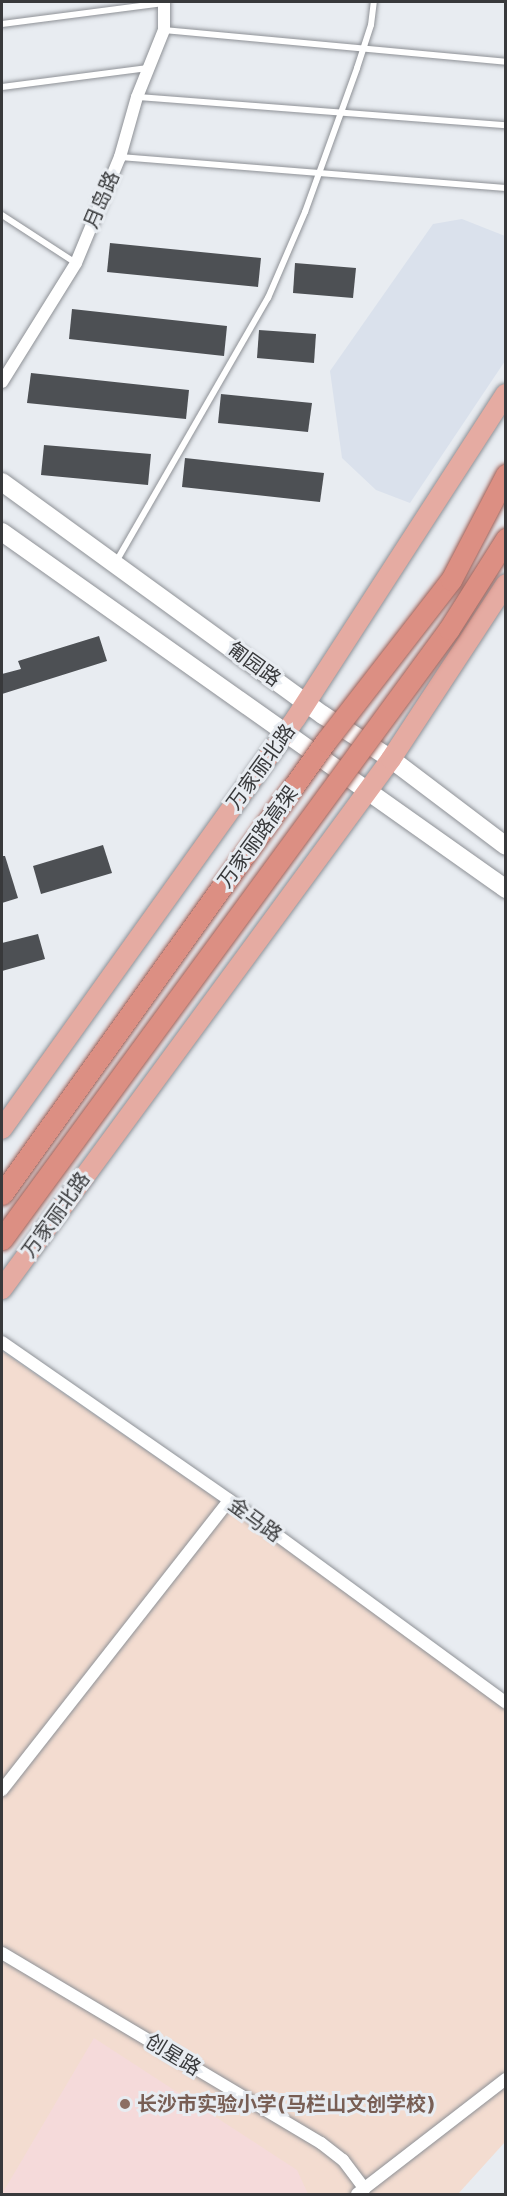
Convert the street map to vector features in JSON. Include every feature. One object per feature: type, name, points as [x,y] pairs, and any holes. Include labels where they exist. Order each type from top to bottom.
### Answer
[{"type":"highway","name":"万家丽路高架","points":[[2,1194],[326,741],[451,580],[506,476]]},
{"type":"highway","name":"万家丽路高架","points":[[2,1239],[449,629],[506,539]]},
{"type":"main road","name":"万家丽北路","points":[[2,1129],[307,702],[506,394]]},
{"type":"main road","name":"匍园路","points":[[2,483],[307,702],[391,759],[506,846]]},
{"type":"main road","name":"匍园路","points":[[2,532],[285,734],[368,789],[506,889]]},
{"type":"main road","name":"万家丽北路","points":[[2,1289],[391,759],[506,585]]},
{"type":"street","name":"月岛路","points":[[2,382],[76,263],[120,157],[137,97],[164,30],[164,2]]},
{"type":"street","name":"金马路","points":[[2,1342],[229,1500],[506,1703]]},
{"type":"street","points":[[2,1790],[229,1500]]},
{"type":"street","name":"创星路","points":[[2,1953],[321,2143],[343,2160],[361,2192]]},
{"type":"street","points":[[361,2192],[506,2079]]},
{"type":"lane","points":[[2,24],[164,2]]},
{"type":"lane","points":[[115,564],[268,298],[319,173],[364,49],[374,2]]},
{"type":"lane","points":[[164,30],[506,62]]},
{"type":"lane","points":[[2,87],[148,68]]},
{"type":"lane","points":[[137,97],[342,110],[506,125]]},
{"type":"lane","points":[[120,157],[506,188]]},
{"type":"lane","points":[[2,215],[76,263]]},
{"type":"shaded area","points":[[462,219],[505,236],[505,361],[410,503],[376,490],[342,458],[330,371],[433,224]]},
{"type":"shaded area","points":[[2,1351],[208,1493],[505,1708],[505,2142],[458,2194],[2,2194]]},
{"type":"shaded area","name":"长沙市实验小学(马栏山文创学校)","points":[[94,2038],[297,2170],[308,2194],[2,2194]]},
{"type":"building","points":[[110,243],[261,258],[258,287],[107,272]]},
{"type":"building","points":[[295,263],[356,268],[353,298],[293,293]]},
{"type":"building","points":[[72,309],[227,326],[224,356],[69,339]]},
{"type":"building","points":[[259,330],[316,334],[314,363],[257,358]]},
{"type":"building","points":[[31,373],[189,390],[186,419],[27,403]]},
{"type":"building","points":[[221,394],[312,403],[308,432],[218,423]]},
{"type":"building","points":[[44,445],[151,454],[148,485],[41,475]]},
{"type":"building","points":[[185,458],[324,473],[320,502],[182,487]]},
{"type":"building","points":[[99,636],[107,661],[2,694],[2,674],[21,669],[18,661]]},
{"type":"building","points":[[103,845],[112,873],[41,894],[33,866]]},
{"type":"building","points":[[2,856],[5,856],[18,898],[2,903]]},
{"type":"building","points":[[38,934],[45,959],[2,971],[2,943]]},
{"type":"place","name":"长沙市实验小学(马栏山文创学校)","points":[[125,2104]]}]
